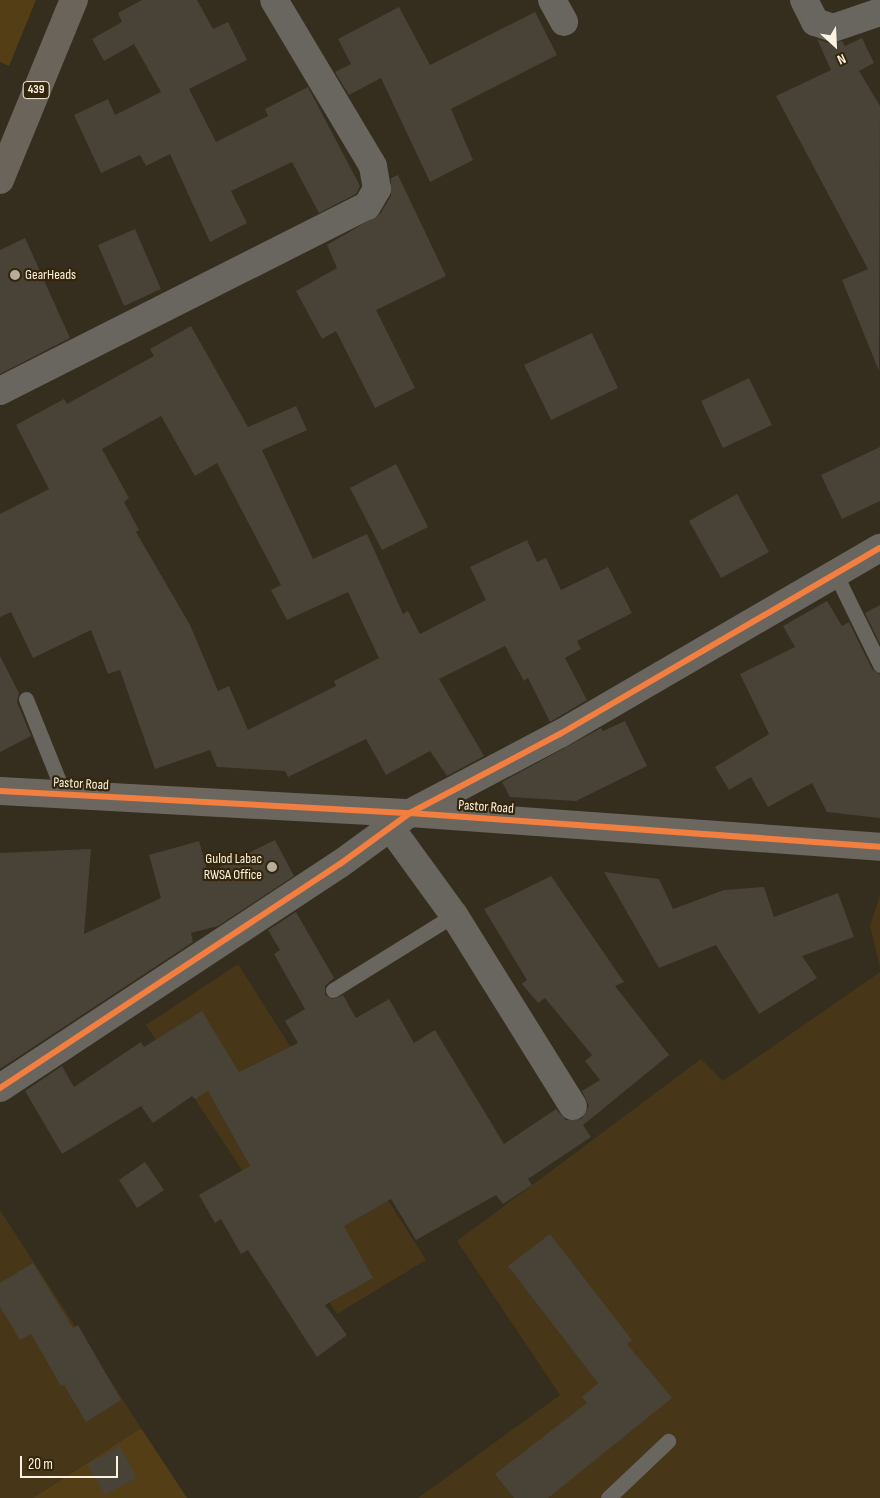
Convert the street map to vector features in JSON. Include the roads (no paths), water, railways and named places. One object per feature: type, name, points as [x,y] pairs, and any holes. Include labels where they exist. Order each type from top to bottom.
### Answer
[{"type":"main road","name":"439","points":[[0,180],[74,0]]},
{"type":"main road","name":"Pastor Road","points":[[0,791],[400,820],[880,847]]},
{"type":"street","points":[[0,391],[367,206],[377,189],[373,166],[274,0]]},
{"type":"street","points":[[804,0],[815,22],[833,28],[880,12]]},
{"type":"street","points":[[0,1088],[400,820],[560,734],[880,548]]},
{"type":"street","points":[[400,820],[454,915],[573,1106]]},
{"type":"lane","points":[[836,575],[880,665]]},
{"type":"lane","points":[[26,699],[65,796]]},
{"type":"lane","points":[[333,990],[454,915]]},
{"type":"lane","points":[[608,1498],[668,1441]]},
{"type":"place","name":"GearHeads","points":[[15,275]]},
{"type":"place","name":"Gulod Labac RWSA Office","points":[[272,867]]}]
